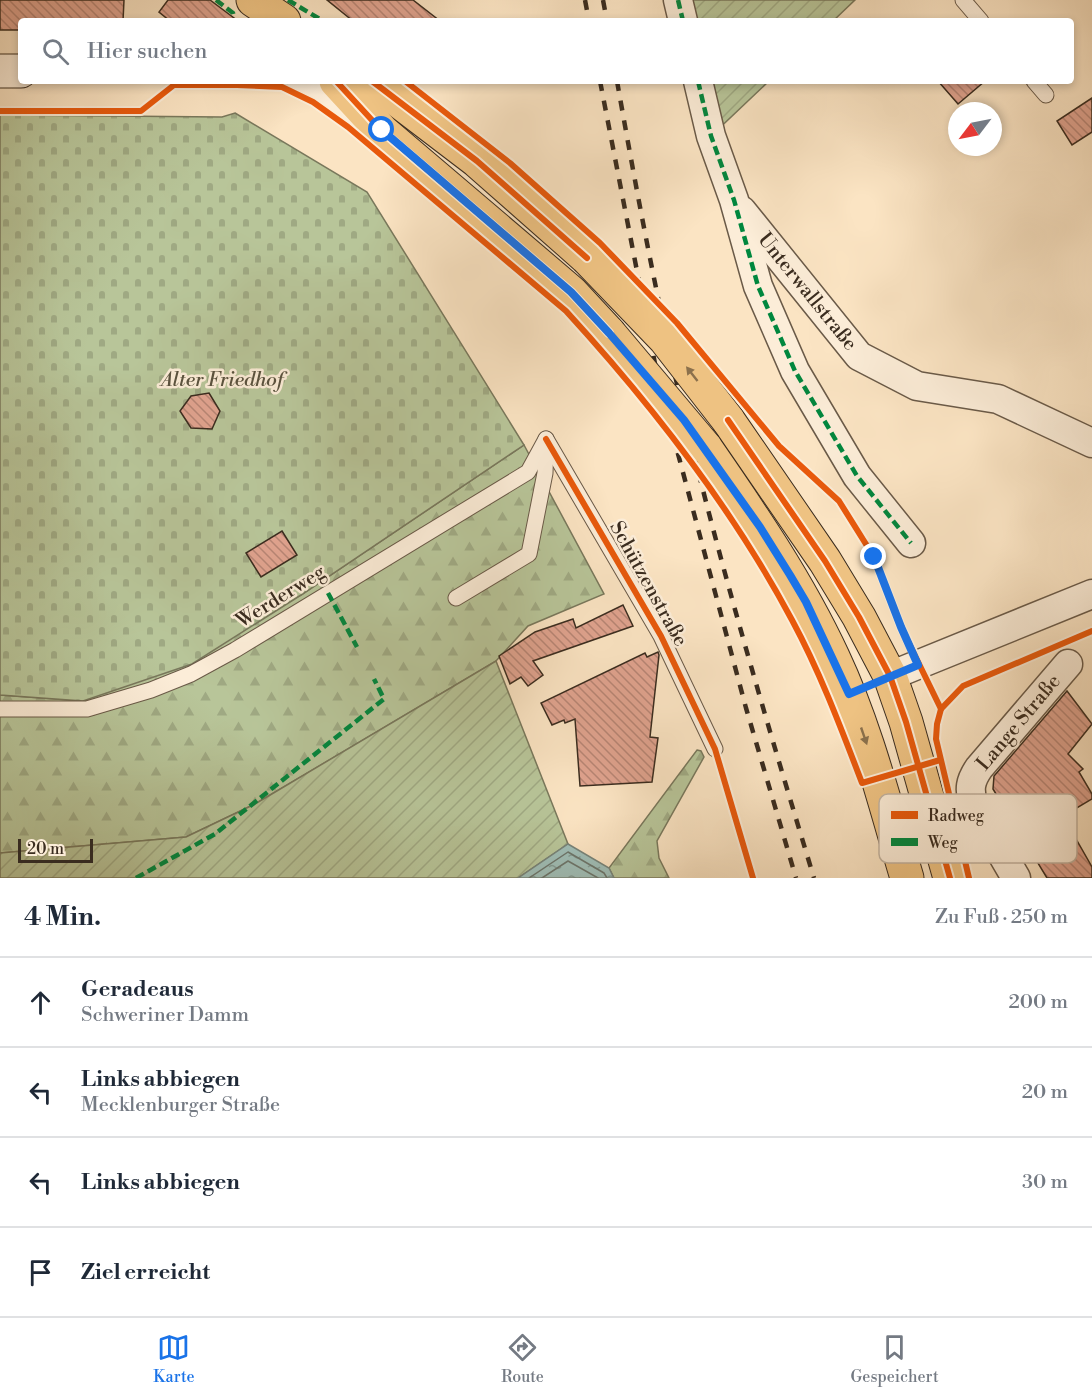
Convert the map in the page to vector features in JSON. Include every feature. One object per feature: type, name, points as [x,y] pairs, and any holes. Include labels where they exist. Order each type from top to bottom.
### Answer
[{"type":"main road","points":[[0,71],[18,71]]},
{"type":"main road","points":[[339,84],[382,130],[571,292],[609,333],[705,447],[760,527],[806,602],[849,694],[883,794]]},
{"type":"main road","points":[[376,84],[477,161],[587,258],[665,339],[728,420],[825,561],[859,617],[890,676],[926,794]]},
{"type":"main road","points":[[849,694],[890,676]]},
{"type":"main road","points":[[903,863],[907,878]]},
{"type":"main road","points":[[946,863],[950,878]]},
{"type":"street","points":[[678,0],[682,18]]},
{"type":"street","points":[[307,84],[382,130]]},
{"type":"street","name":"Unterwallstraße","points":[[699,84],[711,136],[734,200],[758,286],[795,371],[857,476],[911,543]]},
{"type":"street","name":"Unterwallstraße","points":[[734,200],[859,356],[917,386],[998,399],[1092,443]]},
{"type":"street","points":[[890,676],[1092,594]]},
{"type":"street","name":"Lange Straße","points":[[970,794],[971,780],[979,768],[1068,664]]},
{"type":"street","name":"Lange Straße","points":[[1007,863],[1016,878]]},
{"type":"lane","points":[[963,0],[978,18]]},
{"type":"lane","points":[[1037,84],[1046,95]]},
{"type":"lane","points":[[456,598],[529,554],[545,473],[546,439]]},
{"type":"lane","name":"Werderweg","points":[[0,710],[87,709],[150,690],[191,674],[235,650],[528,472],[546,439]]},
{"type":"lane","name":"Schützenstraße","points":[[546,439],[661,636],[715,749]]},
{"type":"green space","points":[[678,0],[855,0],[836,18],[682,18]]},
{"type":"green space","points":[[699,84],[766,84],[711,136]]},
{"type":"green space","name":"Alter Friedhof","points":[[235,113],[367,192],[524,445],[301,595],[192,664],[83,701],[0,695],[0,115],[222,117]]},
{"type":"green space","points":[[524,445],[604,594],[528,626],[496,661],[255,804],[186,837],[0,853],[0,695],[83,701],[301,595]]},
{"type":"green space","points":[[496,661],[568,844],[518,878],[0,878],[0,853],[186,837],[255,804]]},
{"type":"green space","points":[[697,750],[701,751],[704,757],[657,841],[659,858],[669,878],[614,878],[609,868]]},
{"type":"water","points":[[568,844],[609,868],[614,878],[518,878]]},
{"type":"building","points":[[0,0],[124,0],[123,18],[18,18],[18,30],[0,30]]},
{"type":"building","points":[[168,0],[210,0],[234,18],[166,18],[159,12]]},
{"type":"building","points":[[327,0],[413,0],[436,18],[349,18]]},
{"type":"building","points":[[941,84],[981,84],[960,102],[956,102]]},
{"type":"building","points":[[1092,98],[1092,132],[1072,145],[1057,121]]},
{"type":"building","points":[[209,393],[220,411],[212,429],[191,428],[180,411],[191,396]]},
{"type":"building","points":[[282,531],[297,555],[261,577],[246,553]]},
{"type":"building","points":[[623,605],[633,626],[533,661],[543,675],[528,686],[521,677],[510,684],[499,656],[535,632],[573,619],[576,628]]},
{"type":"building","points":[[658,652],[650,737],[658,738],[652,782],[580,786],[575,719],[565,723],[564,720],[552,725],[541,703],[645,653],[647,657]]},
{"type":"building","points":[[1067,691],[1092,724],[1068,754],[1083,769],[1079,772],[1092,794],[1092,799],[1077,808],[1077,794],[996,794],[993,789],[994,776]]},
{"type":"building","points":[[1077,841],[1092,867],[1092,878],[1047,878],[1038,863],[1077,863]]},
{"type":"railway","points":[[585,0],[588,18]]},
{"type":"railway","points":[[603,0],[606,18]]},
{"type":"railway","points":[[601,84],[658,379],[746,708],[796,878]]},
{"type":"railway","points":[[618,84],[655,282],[696,461],[744,641],[814,878]]},
{"type":"marked path","points":[[216,0],[233,13],[234,18]]},
{"type":"marked path","points":[[288,0],[318,18]]},
{"type":"marked path","points":[[678,0],[682,18]]},
{"type":"marked path","points":[[699,84],[711,136],[734,200],[758,286],[795,371],[857,476],[911,543]]},
{"type":"marked path","points":[[328,593],[357,647]]},
{"type":"marked path","points":[[136,878],[215,834],[384,699],[374,679]]},
{"type":"cycle path","points":[[174,84],[282,87],[313,102],[348,127],[566,311],[629,383],[689,458],[769,578],[812,660],[862,783],[940,760]]},
{"type":"cycle path","points":[[339,84],[382,131],[571,292],[609,333]]},
{"type":"cycle path","points":[[376,84],[477,161],[587,258]]},
{"type":"cycle path","points":[[409,84],[510,163],[600,243],[677,323],[779,446],[839,501],[874,557],[901,627],[941,709],[936,739],[949,794]]},
{"type":"cycle path","points":[[0,111],[141,111],[174,85]]},
{"type":"cycle path","points":[[728,420],[825,561],[859,617],[890,676],[926,794]]},
{"type":"cycle path","points":[[546,439],[661,636],[715,749],[753,878]]},
{"type":"cycle path","points":[[941,709],[963,686],[1092,631]]},
{"type":"cycle path","points":[[946,863],[950,878]]},
{"type":"cycle path","points":[[965,863],[969,878]]},
{"type":"route","points":[[382,130],[571,292],[684,420],[760,527],[790,575],[834,658],[849,694],[918,665],[874,557]]}]
